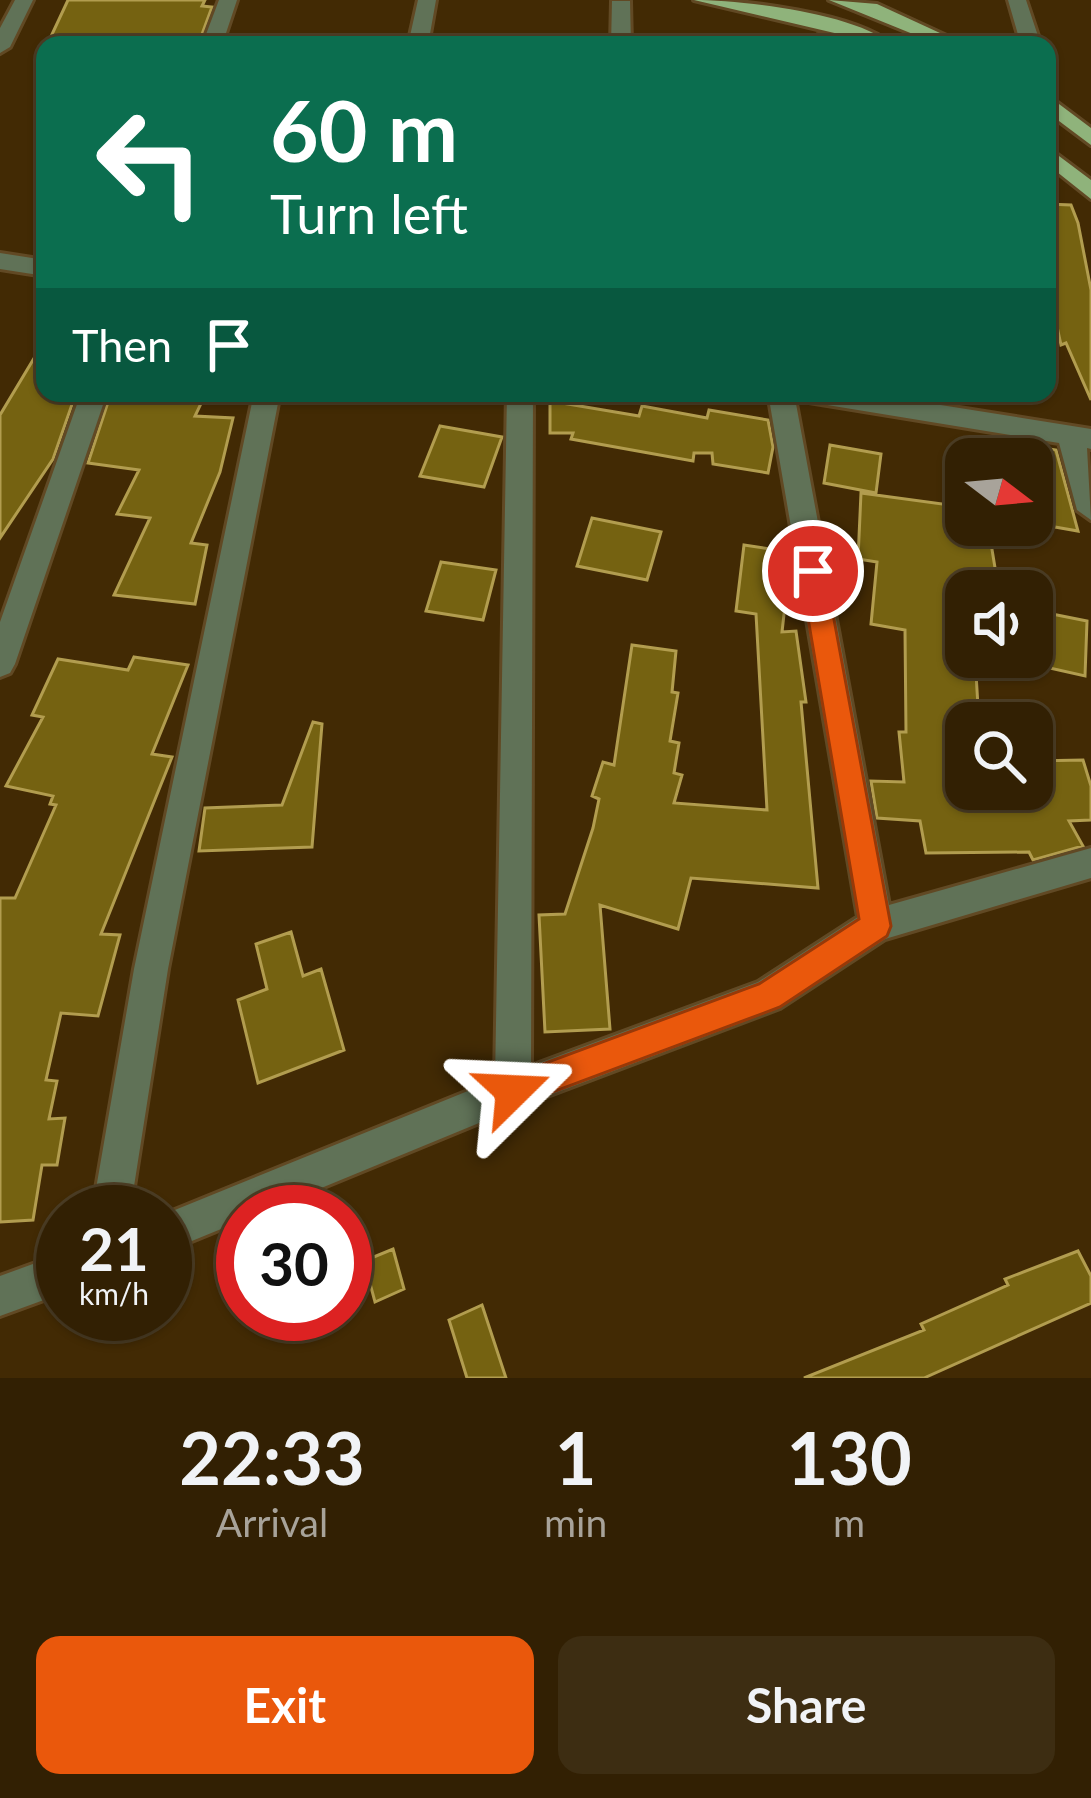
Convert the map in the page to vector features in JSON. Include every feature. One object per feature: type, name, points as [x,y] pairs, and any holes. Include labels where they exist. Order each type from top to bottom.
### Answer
[{"type":"main road","points":[[703,0],[863,36]]},
{"type":"main road","points":[[838,0],[870,8],[935,36]]},
{"type":"main road","points":[[1056,107],[1091,139]]},
{"type":"main road","points":[[1056,161],[1091,192]]},
{"type":"street","points":[[0,47],[24,0]]},
{"type":"street","points":[[215,36],[228,0]]},
{"type":"street","points":[[420,36],[427,0]]},
{"type":"street","points":[[1017,0],[1028,36]]},
{"type":"street","points":[[621,36],[622,1]]},
{"type":"street","points":[[0,261],[36,267]]},
{"type":"street","points":[[0,664],[91,402]]},
{"type":"street","points":[[116,1185],[151,969],[265,402]]},
{"type":"street","points":[[513,1091],[520,402]]},
{"type":"street","points":[[784,402],[876,926]]},
{"type":"street","points":[[899,402],[1080,437],[1091,511]]},
{"type":"street","points":[[192,1222],[513,1091],[768,996],[876,926],[1091,863]]},
{"type":"street","points":[[0,1296],[36,1283]]},
{"type":"building","points":[[68,0],[205,0],[202,6],[212,7],[201,36],[51,36]]},
{"type":"building","points":[[1056,204],[1071,205],[1091,290],[1091,400],[1066,343],[1061,345],[1056,322]]},
{"type":"building","points":[[36,355],[36,402],[73,402],[53,459],[0,538],[0,415]]},
{"type":"building","points":[[108,402],[202,402],[195,416],[233,418],[220,472],[191,543],[207,545],[195,604],[114,595],[150,518],[117,514],[139,470],[88,463]]},
{"type":"building","points":[[550,402],[639,416],[642,406],[707,418],[709,410],[768,420],[773,447],[768,473],[713,464],[712,453],[694,453],[693,461],[571,439],[573,433],[550,433]]},
{"type":"building","points":[[440,426],[502,437],[484,487],[420,476]]},
{"type":"building","points":[[830,445],[881,454],[876,493],[824,483]]},
{"type":"building","points":[[1053,450],[1056,450],[1078,531],[1053,527]]},
{"type":"building","points":[[861,493],[945,504],[945,546],[991,546],[995,570],[945,570],[945,678],[976,678],[978,702],[945,702],[945,810],[1053,810],[1053,761],[1083,760],[1091,786],[1091,820],[1069,821],[1083,846],[1033,860],[1029,852],[926,853],[920,821],[877,818],[871,781],[904,782],[899,732],[906,732],[905,630],[871,624],[877,562],[858,559]]},
{"type":"building","points":[[592,518],[661,532],[647,580],[577,566]]},
{"type":"building","points":[[744,545],[783,551],[780,578],[788,579],[782,632],[796,631],[806,702],[801,702],[818,888],[691,878],[678,929],[600,905],[610,1029],[545,1032],[539,915],[565,914],[593,828],[599,799],[592,796],[603,762],[614,765],[632,645],[676,651],[672,692],[678,693],[670,741],[679,743],[674,773],[682,775],[674,803],[767,810],[756,614],[736,611]]},
{"type":"building","points":[[441,562],[496,570],[483,620],[426,611]]},
{"type":"building","points":[[1053,614],[1087,621],[1085,676],[1053,669]]},
{"type":"building","points":[[134,657],[188,665],[152,754],[172,757],[101,934],[120,935],[98,1016],[61,1013],[46,1080],[57,1081],[49,1119],[65,1118],[57,1165],[42,1165],[33,1220],[0,1222],[0,898],[15,898],[56,805],[50,804],[53,796],[6,786],[43,717],[32,715],[58,659],[128,670]]},
{"type":"building","points":[[313,722],[322,724],[312,847],[199,851],[205,808],[282,805]]},
{"type":"building","points":[[291,932],[303,976],[321,969],[344,1050],[258,1083],[238,1000],[267,989],[256,944]]},
{"type":"building","points":[[393,1249],[404,1289],[375,1302],[372,1258]]},
{"type":"building","points":[[1078,1251],[1091,1276],[1091,1303],[924,1378],[804,1378],[924,1330],[921,1324],[1008,1285],[1005,1279]]},
{"type":"building","points":[[482,1305],[506,1378],[467,1378],[449,1320]]},
{"type":"route","points":[[513,1091],[768,996],[876,926],[813,571]]}]
